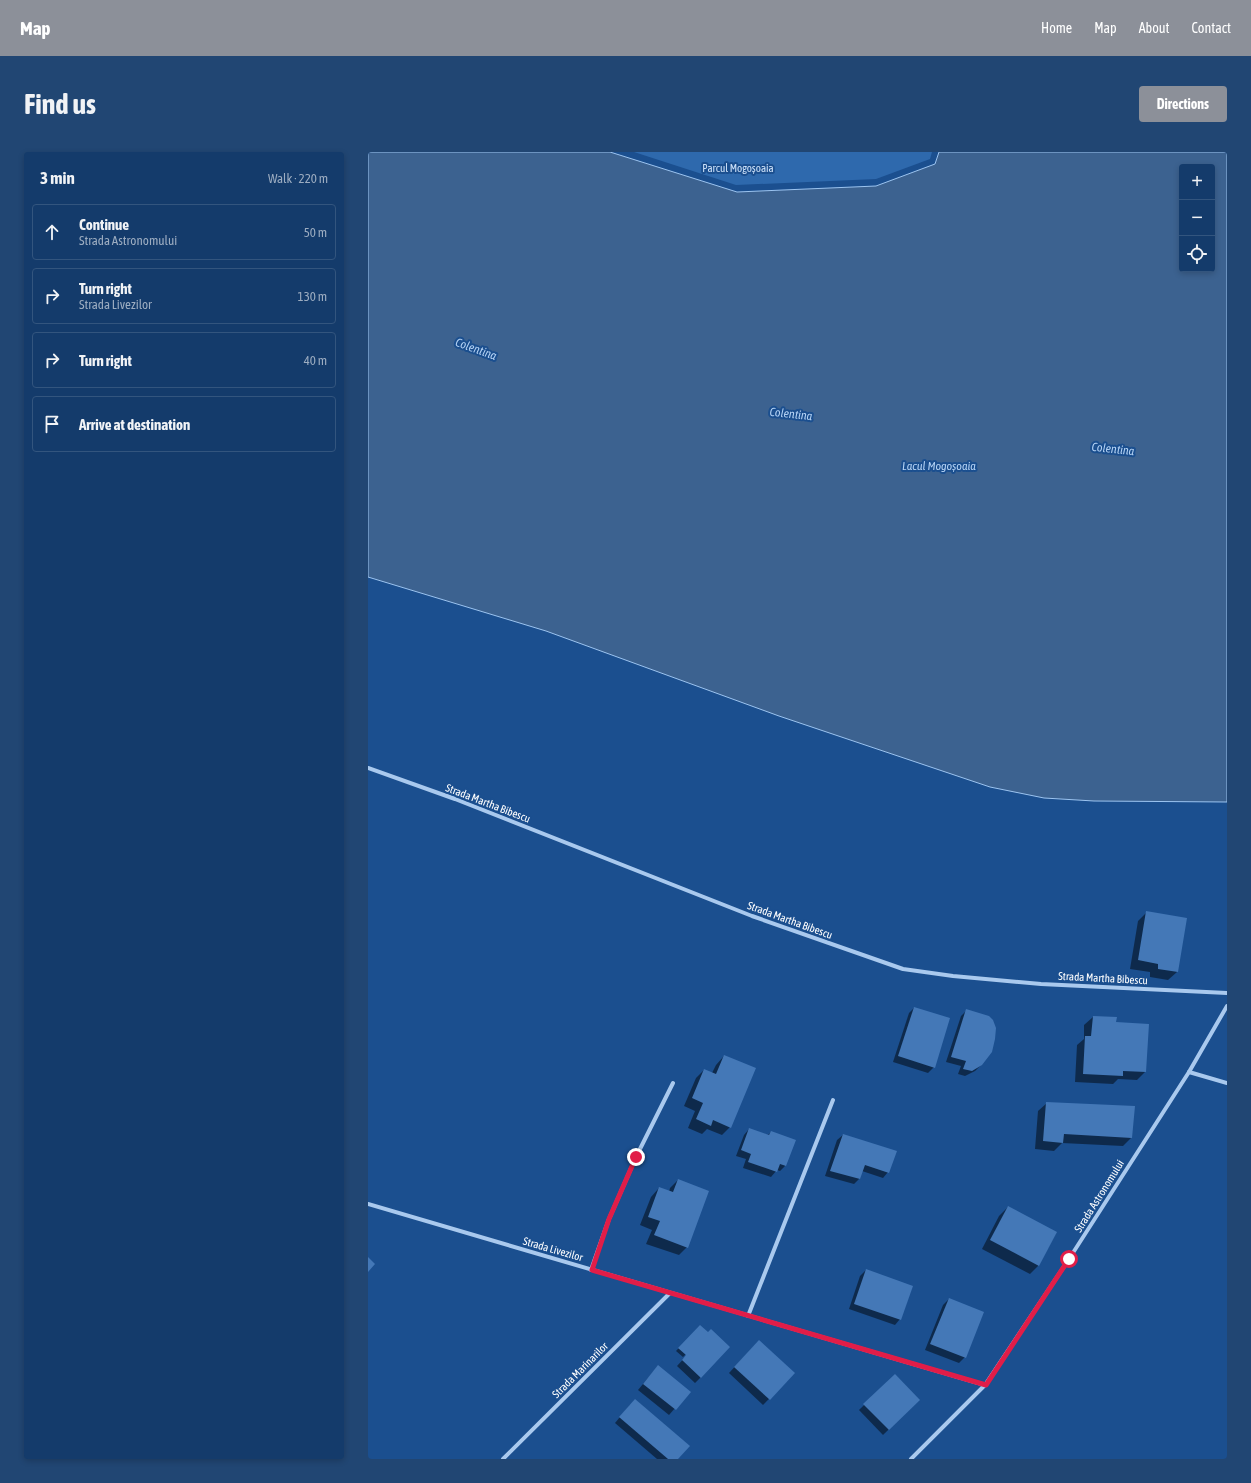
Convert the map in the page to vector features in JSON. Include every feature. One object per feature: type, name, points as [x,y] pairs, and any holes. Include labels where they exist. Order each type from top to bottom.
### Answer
[{"type":"street","name":"Strada Martha Bibescu","points":[[368,768],[455,799],[752,916],[903,969],[953,976],[1040,984],[1227,993]]},
{"type":"street","name":"Strada Astronomului","points":[[911,1459],[986,1385],[1189,1072],[1227,1006]]},
{"type":"street","points":[[1189,1072],[1227,1083]]},
{"type":"street","points":[[592,1270],[609,1219],[636,1157],[673,1083]]},
{"type":"street","points":[[748,1316],[833,1100]]},
{"type":"street","name":"Strada Livezilor","points":[[368,1204],[986,1385]]},
{"type":"street","name":"Strada Marinarilor","points":[[503,1459],[670,1293]]},
{"type":"green space","name":"Parcul Mogoșoaia","points":[[634,152],[932,152],[930,159],[876,179],[736,185]]},
{"type":"water","name":"Lacul Mogoșoaia","points":[[368,152],[610,152],[737,192],[876,186],[935,164],[939,152],[1227,152],[1227,802],[1094,801],[1044,798],[990,787],[779,716],[546,631],[368,577]]},
{"type":"building","points":[[1146,911],[1187,918],[1178,972],[1158,969],[1158,964],[1138,960]]},
{"type":"building","points":[[914,1007],[950,1018],[935,1068],[898,1056]]},
{"type":"building","points":[[966,1009],[989,1016],[993,1020],[996,1028],[992,1052],[982,1065],[972,1071],[963,1069],[966,1061],[951,1057]]},
{"type":"building","points":[[1093,1016],[1117,1017],[1116,1022],[1149,1024],[1146,1072],[1123,1071],[1123,1076],[1083,1074],[1085,1036],[1091,1036]]},
{"type":"building","points":[[724,1055],[756,1068],[731,1128],[713,1120],[711,1126],[696,1119],[703,1103],[692,1098],[704,1069],[716,1074]]},
{"type":"building","points":[[1046,1102],[1135,1106],[1132,1138],[1064,1134],[1063,1143],[1043,1141]]},
{"type":"building","points":[[749,1128],[769,1135],[771,1131],[796,1140],[786,1166],[780,1164],[777,1172],[748,1162],[751,1154],[741,1150]]},
{"type":"building","points":[[843,1134],[897,1151],[889,1173],[865,1165],[860,1179],[830,1171]]},
{"type":"building","points":[[678,1179],[709,1191],[688,1248],[654,1235],[660,1221],[648,1217],[659,1187],[673,1192]]},
{"type":"building","points":[[1008,1206],[1057,1232],[1039,1266],[990,1240]]},
{"type":"building","points":[[368,1257],[375,1264],[368,1272]]},
{"type":"building","points":[[866,1269],[913,1286],[901,1320],[854,1304]]},
{"type":"building","points":[[949,1298],[984,1312],[966,1358],[930,1344]]},
{"type":"building","points":[[700,1325],[708,1332],[711,1329],[730,1347],[701,1378],[682,1360],[686,1355],[678,1348]]},
{"type":"building","points":[[759,1340],[795,1373],[770,1400],[734,1367]]},
{"type":"building","points":[[658,1365],[691,1392],[676,1410],[643,1384]]},
{"type":"building","points":[[895,1374],[920,1400],[889,1430],[863,1404]]},
{"type":"building","points":[[635,1399],[690,1446],[678,1459],[668,1459],[619,1417]]},
{"type":"route","points":[[636,1157],[609,1219],[592,1270],[986,1385],[1069,1259]]},
{"type":"water label","name":"Colentina","points":[[476,349]]},
{"type":"water label","name":"Colentina","points":[[791,414]]},
{"type":"water label","name":"Colentina","points":[[1113,449]]}]
